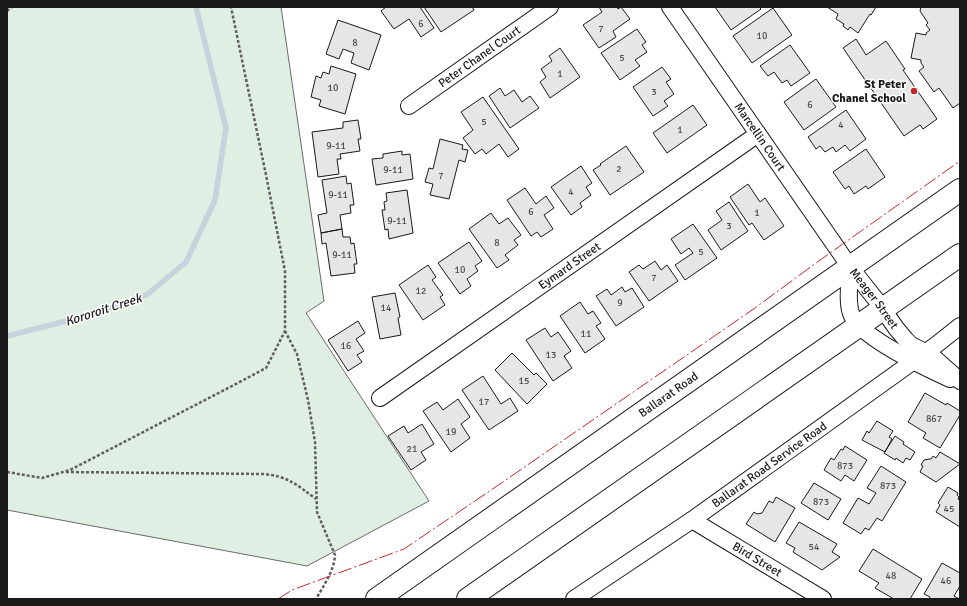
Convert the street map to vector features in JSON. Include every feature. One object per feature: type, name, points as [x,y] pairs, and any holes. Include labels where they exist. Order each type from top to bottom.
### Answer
[{"type":"highway","name":"Ballarat Road","points":[[377,599],[960,190]]},
{"type":"highway","points":[[474,597],[960,255]]},
{"type":"street","name":"Peter Chanel Court","points":[[409,106],[550,7]]},
{"type":"street","name":"Marcellin Court","points":[[670,7],[850,268]]},
{"type":"street","name":"Eymard Street","points":[[380,398],[758,134]]},
{"type":"street","name":"Meager Street","points":[[850,268],[906,340],[911,345],[926,352],[960,382]]},
{"type":"street","name":"Meager Street","points":[[850,268],[850,311],[859,326],[912,361],[960,382]]},
{"type":"street","name":"Ballarat Road Service Road","points":[[574,599],[692,520],[960,326]]},
{"type":"street","name":"Bird Street","points":[[692,520],[823,599]]},
{"type":"path","points":[[7,11],[12,7]]},
{"type":"path","points":[[231,7],[285,271],[285,331],[296,354],[308,400],[315,442],[317,469],[317,512],[335,555],[335,562],[316,599]]},
{"type":"path","points":[[7,472],[42,478],[70,470],[266,368],[285,331]]},
{"type":"path","points":[[62,472],[276,475],[289,480],[317,499]]},
{"type":"green space","points":[[7,7],[281,7],[324,301],[306,313],[429,501],[307,566],[7,510]]},
{"type":"building","points":[[386,7],[420,7],[434,28],[421,37],[409,19],[394,29],[381,11]]},
{"type":"building","points":[[424,7],[472,7],[474,10],[441,32]]},
{"type":"building","points":[[599,7],[617,7],[618,9],[621,7],[630,19],[613,31],[616,37],[599,48],[583,25],[602,12]]},
{"type":"building","points":[[715,7],[759,7],[761,9],[731,30]]},
{"type":"building","points":[[827,7],[876,7],[858,33],[850,27],[848,30],[843,26],[844,24],[836,19],[838,14]]},
{"type":"building","points":[[921,7],[960,7],[960,103],[953,108],[939,88],[934,92],[919,71],[924,67],[921,60],[911,58],[916,33],[926,35],[926,33],[930,30],[926,25],[928,23],[920,11]]},
{"type":"building","points":[[773,8],[792,35],[752,63],[733,36]]},
{"type":"building","points":[[338,20],[381,35],[369,70],[351,63],[354,53],[343,49],[339,59],[326,54]]},
{"type":"building","points":[[637,29],[646,42],[642,45],[647,52],[635,60],[640,66],[620,80],[601,53]]},
{"type":"building","points":[[856,39],[866,55],[886,41],[905,69],[903,70],[937,119],[923,129],[920,125],[904,136],[843,48]]},
{"type":"building","points":[[790,45],[810,73],[791,86],[787,80],[782,83],[774,72],[768,76],[760,66]]},
{"type":"building","points":[[560,48],[580,77],[550,98],[540,82],[546,77],[541,69],[552,61],[549,56]]},
{"type":"building","points":[[331,66],[356,74],[345,114],[319,106],[321,100],[311,97],[316,76],[321,78],[323,72],[329,74]]},
{"type":"building","points":[[662,67],[671,79],[666,82],[674,94],[664,101],[668,106],[653,116],[633,87]]},
{"type":"building","points":[[816,79],[836,107],[804,130],[784,102]]},
{"type":"building","points":[[500,88],[505,96],[514,90],[522,102],[530,96],[539,108],[510,128],[489,96]]},
{"type":"building","points":[[483,97],[519,149],[508,157],[499,144],[486,154],[482,149],[475,154],[463,138],[473,130],[461,112]]},
{"type":"building","points":[[693,105],[707,125],[667,153],[653,133]]},
{"type":"building","points":[[846,110],[866,139],[850,151],[845,145],[836,152],[833,147],[825,152],[820,146],[816,149],[808,137]]},
{"type":"building","points":[[358,120],[361,139],[358,139],[360,151],[340,154],[341,159],[337,159],[339,174],[318,177],[312,132],[343,128],[343,122]]},
{"type":"building","points":[[440,139],[463,145],[462,149],[468,150],[465,162],[459,160],[449,199],[430,195],[433,184],[425,182],[429,168],[433,169]]},
{"type":"building","points":[[626,146],[644,172],[610,195],[593,170]]},
{"type":"building","points":[[866,149],[885,177],[868,189],[866,186],[854,194],[849,186],[845,189],[833,172]]},
{"type":"building","points":[[402,151],[402,155],[410,154],[413,179],[376,185],[372,159],[383,158],[383,154]]},
{"type":"building","points":[[581,166],[592,183],[586,187],[591,195],[580,203],[582,207],[571,215],[551,187]]},
{"type":"building","points":[[346,176],[347,184],[351,183],[354,205],[350,205],[351,213],[340,215],[342,229],[321,233],[318,215],[327,213],[322,180]]},
{"type":"building","points":[[748,184],[760,202],[765,198],[784,226],[764,240],[752,223],[749,225],[730,197]]},
{"type":"building","points":[[525,188],[536,204],[546,196],[554,208],[544,215],[553,229],[541,237],[537,232],[531,236],[507,200]]},
{"type":"building","points":[[407,190],[413,233],[389,239],[388,229],[385,230],[382,210],[385,210],[384,202],[387,201],[386,193]]},
{"type":"building","points":[[729,202],[748,231],[721,250],[708,230],[722,220],[716,211]]},
{"type":"building","points":[[491,213],[499,224],[508,218],[521,235],[514,240],[518,245],[505,255],[509,260],[497,268],[469,229]]},
{"type":"building","points":[[693,224],[717,258],[685,280],[675,265],[693,253],[689,248],[681,254],[671,239]]},
{"type":"building","points":[[342,229],[343,237],[350,237],[351,244],[354,243],[357,264],[354,264],[355,273],[331,276],[326,243],[322,244],[321,233]]},
{"type":"building","points":[[469,242],[482,261],[475,266],[478,271],[467,279],[471,286],[460,294],[438,263]]},
{"type":"building","points":[[655,261],[661,270],[667,265],[678,281],[649,301],[629,272],[639,265],[643,269]]},
{"type":"building","points":[[428,265],[436,277],[432,280],[443,295],[440,297],[445,305],[423,320],[399,285]]},
{"type":"building","points":[[622,287],[625,292],[632,288],[644,307],[616,326],[596,296],[607,289],[611,295]]},
{"type":"building","points":[[395,293],[400,317],[398,318],[401,335],[380,339],[372,297]]},
{"type":"building","points":[[580,302],[588,314],[593,311],[601,323],[596,326],[605,339],[585,353],[560,316]]},
{"type":"building","points":[[358,321],[365,333],[356,339],[364,351],[357,355],[362,362],[348,371],[328,340]]},
{"type":"building","points":[[545,328],[551,337],[558,332],[571,351],[564,356],[572,368],[553,381],[526,340]]},
{"type":"building","points":[[512,353],[534,375],[536,373],[547,384],[527,404],[495,370]]},
{"type":"building","points":[[483,376],[501,404],[510,398],[518,411],[489,430],[462,390]]},
{"type":"building","points":[[925,393],[960,411],[960,415],[940,448],[923,438],[926,433],[908,422]]},
{"type":"building","points":[[458,399],[470,417],[461,424],[470,438],[451,452],[423,411],[437,402],[443,410]]},
{"type":"building","points":[[877,421],[893,431],[889,437],[892,439],[885,452],[862,440],[867,431],[869,433]]},
{"type":"building","points":[[422,424],[434,444],[421,452],[426,460],[411,470],[388,436],[404,426],[408,433]]},
{"type":"building","points":[[895,436],[904,442],[903,444],[915,452],[910,460],[906,458],[903,463],[884,453]]},
{"type":"building","points":[[845,446],[867,460],[854,481],[845,475],[841,481],[824,470],[831,458],[834,460],[841,449],[843,450]]},
{"type":"building","points":[[940,452],[960,464],[936,482],[920,472],[923,466],[921,465],[924,460],[931,459],[933,456],[936,458]]},
{"type":"building","points":[[881,466],[906,482],[882,521],[877,518],[869,530],[865,528],[861,534],[843,523],[858,498],[869,504],[876,493],[867,488]]},
{"type":"building","points":[[814,483],[841,499],[828,520],[801,503]]},
{"type":"building","points":[[948,487],[958,493],[958,499],[960,500],[960,527],[936,512],[940,505],[938,503]]},
{"type":"building","points":[[776,497],[795,508],[775,542],[746,524],[754,512],[757,514],[762,513],[769,501],[773,503]]},
{"type":"building","points":[[799,522],[837,544],[832,552],[840,557],[822,570],[793,552],[795,548],[786,543]]},
{"type":"building","points":[[873,549],[922,579],[910,599],[894,599],[875,588],[879,583],[859,571]]},
{"type":"building","points":[[942,563],[960,573],[960,586],[954,596],[959,599],[929,599],[930,597],[924,594]]},
{"type":"waterway","name":"Kororoit Creek","points":[[7,336],[94,314],[148,294],[186,262],[215,200],[226,128],[196,7]]},
{"type":"power","points":[[278,599],[292,590],[404,549],[755,308],[960,161]]},
{"type":"place","name":"St Peter Chanel School","points":[[914,91]]}]
